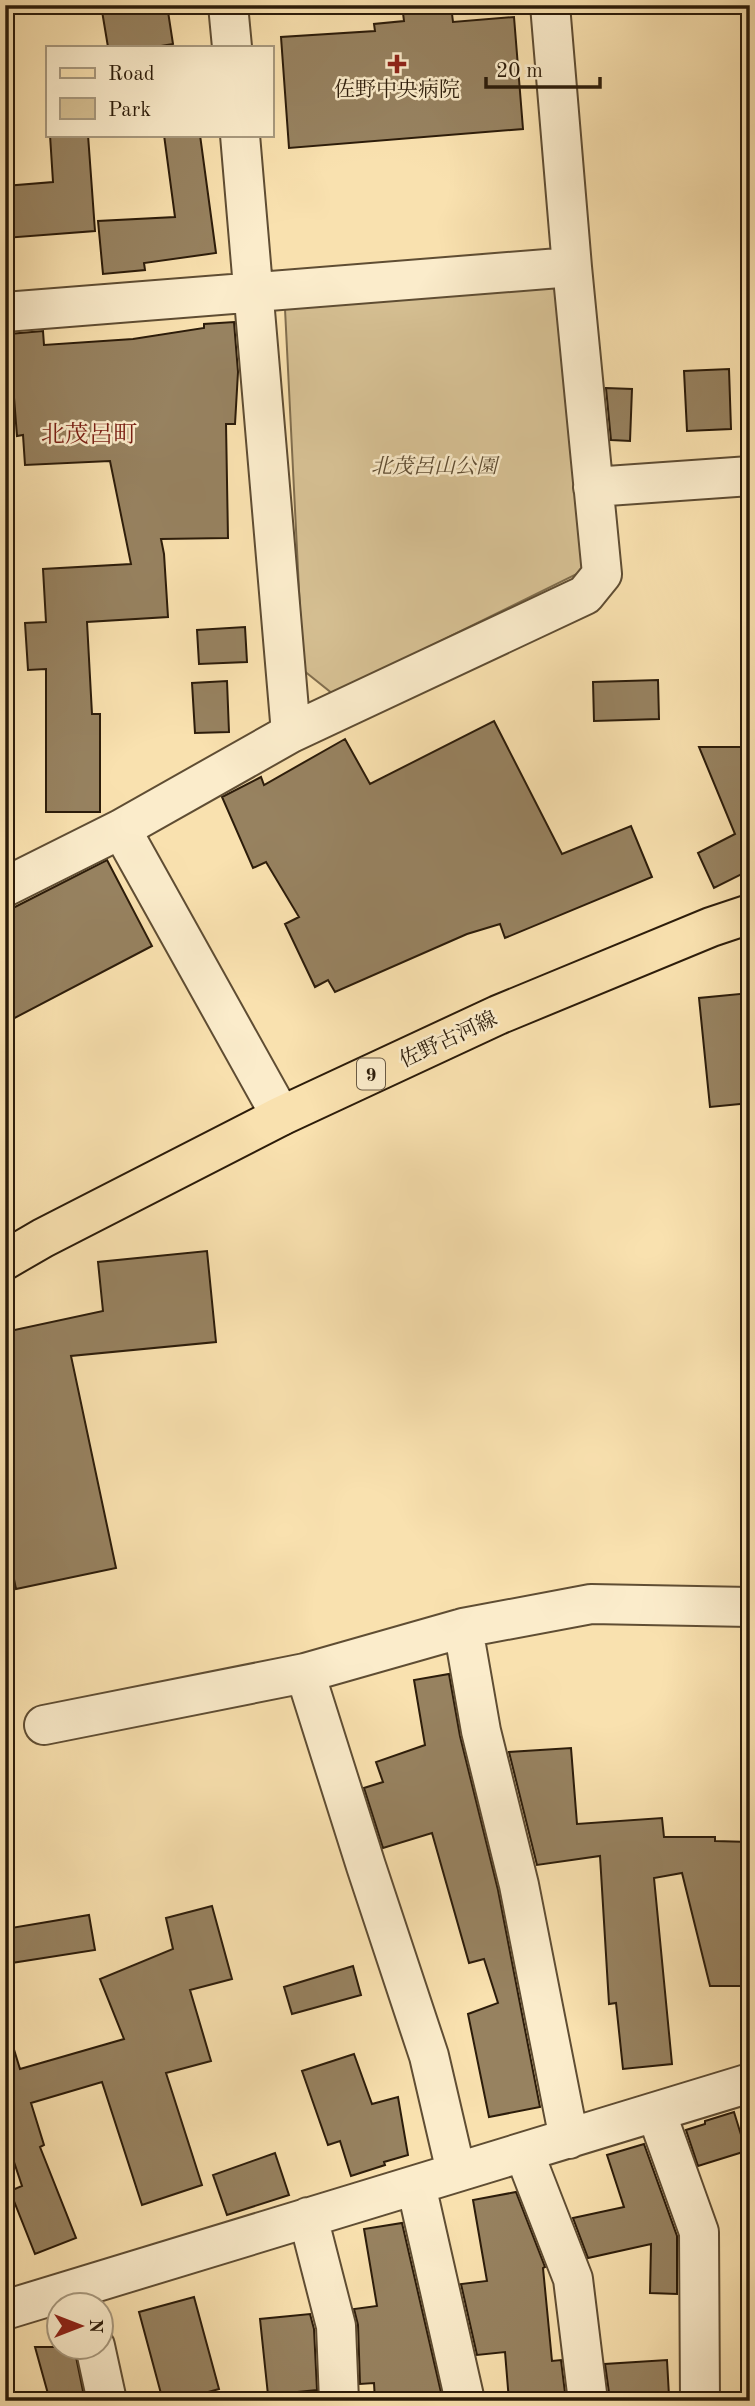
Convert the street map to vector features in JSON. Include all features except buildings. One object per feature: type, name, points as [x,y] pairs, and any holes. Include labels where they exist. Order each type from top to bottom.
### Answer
[{"type":"main road","name":"佐野古河線","points":[[5,1260],[281,1116],[498,1015],[711,927],[750,914]]},
{"type":"street","points":[[228,5],[232,46]]},
{"type":"street","points":[[5,887],[121,829],[291,733],[585,595],[602,574],[550,5]]},
{"type":"street","points":[[240,136],[291,733]]},
{"type":"street","points":[[5,312],[572,267]]},
{"type":"street","points":[[593,487],[750,476]]},
{"type":"street","points":[[121,829],[281,1116]]},
{"type":"street","points":[[44,1725],[305,1673],[463,1628],[591,1604],[750,1607]]},
{"type":"street","points":[[463,1628],[481,1731],[519,1885],[569,2139]]},
{"type":"street","points":[[305,1673],[429,2056],[456,2172]]},
{"type":"street","points":[[97,2290],[308,2217],[750,2083]]},
{"type":"street","points":[[656,2112],[699,2232],[700,2401]]},
{"type":"street","points":[[524,2153],[573,2279],[588,2401]]},
{"type":"street","points":[[416,2185],[465,2401]]},
{"type":"street","points":[[308,2217],[336,2326],[339,2401]]},
{"type":"street","points":[[5,2310],[46,2302]]},
{"type":"street","points":[[98,2360],[107,2401]]},
{"type":"green space","name":"北茂呂山公園","points":[[560,284],[585,570],[333,694],[303,670],[285,309]]},
{"type":"place","name":"佐野中央病院","points":[[397,64]]},
{"type":"district","name":"北茂呂町","points":[[89,434]]}]
